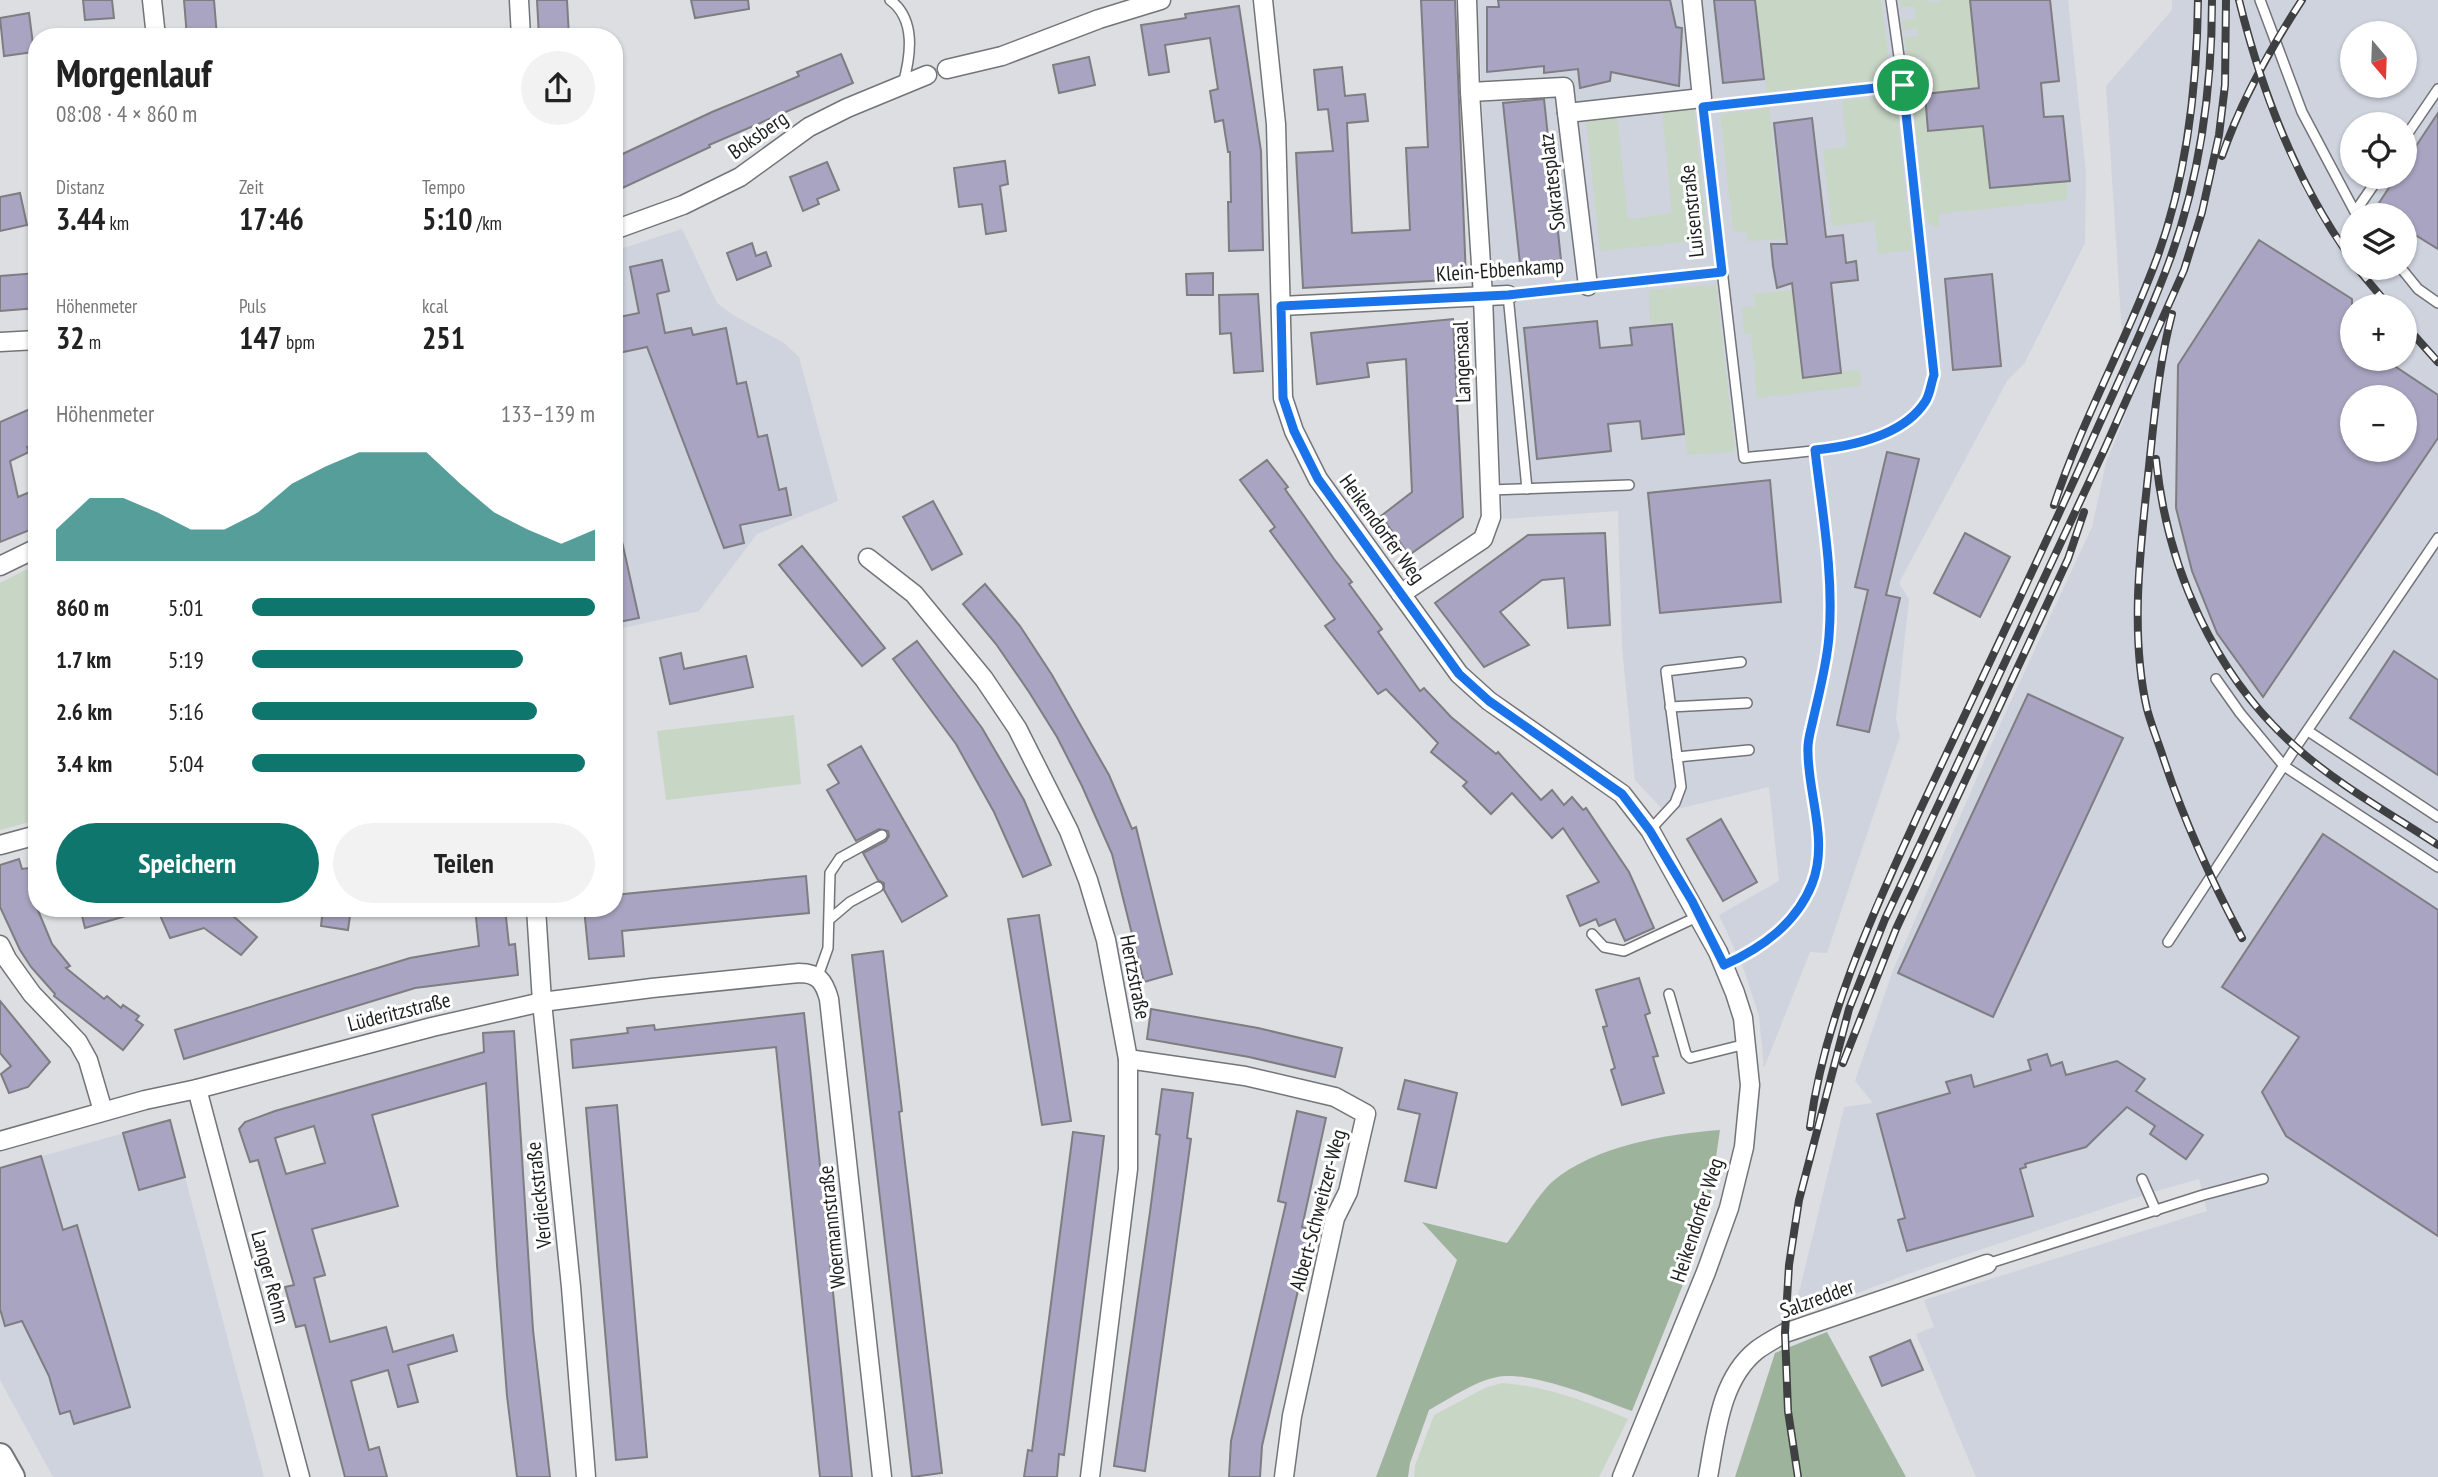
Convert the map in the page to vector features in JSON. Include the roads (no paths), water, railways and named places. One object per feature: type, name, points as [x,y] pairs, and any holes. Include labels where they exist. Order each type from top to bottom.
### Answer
[{"type":"street","points":[[152,0],[155,28]]},
{"type":"street","points":[[519,0],[521,28]]},
{"type":"street","points":[[947,69],[1002,56],[1099,19],[1161,0]]},
{"type":"street","name":"Heikendorfer Weg","points":[[1262,0],[1276,124],[1283,398],[1294,431],[1318,479],[1459,674],[1489,701],[1622,794],[1650,831],[1699,916],[1724,965],[1743,1018],[1750,1085],[1745,1134],[1729,1208],[1702,1285],[1622,1477]]},
{"type":"street","name":"Langensaal","points":[[1401,593],[1483,539],[1491,517],[1483,296],[1467,0]]},
{"type":"street","name":"Luisenstraße","points":[[1692,0],[1703,102]]},
{"type":"street","name":"Boksberg","points":[[623,227],[683,205],[740,177],[809,127],[927,75]]},
{"type":"street","name":"Sokratesplatz","points":[[1470,92],[1564,87],[1588,286]]},
{"type":"street","name":"Sokratesplatz","points":[[1567,113],[1703,102]]},
{"type":"street","name":"Klein-Ebbenkamp","points":[[1281,306],[1508,295]]},
{"type":"street","points":[[0,342],[28,340]]},
{"type":"street","points":[[0,566],[28,552]]},
{"type":"street","name":"Hertzstraße","points":[[869,558],[914,594],[984,679],[1017,728],[1069,831],[1088,880],[1106,940],[1128,1059],[1128,1169],[1090,1477]]},
{"type":"street","points":[[0,845],[28,837]]},
{"type":"street","name":"Verdieckstraße","points":[[537,917],[542,1002],[572,1287],[586,1477]]},
{"type":"street","points":[[0,945],[32,994],[78,1042],[88,1060],[103,1111]]},
{"type":"street","name":"Lüderitzstraße","points":[[0,1141],[103,1111],[432,1027],[542,1002],[799,973],[818,976]]},
{"type":"street","name":"Woermannstraße","points":[[818,976],[829,999],[882,1477]]},
{"type":"street","name":"Albert-Schweitzer-Weg","points":[[1128,1059],[1245,1076],[1335,1097],[1366,1114],[1348,1192],[1335,1218],[1292,1416],[1283,1477]]},
{"type":"street","name":"Langer Rehm","points":[[197,1088],[300,1477]]},
{"type":"street","name":"Salzredder","points":[[1708,1477],[1722,1406],[1737,1372],[1755,1351],[1785,1332],[1987,1264]]},
{"type":"street","points":[[0,1456],[12,1477]]},
{"type":"lane","points":[[890,0],[902,10],[907,22],[908,66],[902,86]]},
{"type":"lane","points":[[1724,965],[1764,944],[1783,927],[1812,883],[1818,858],[1818,824],[1808,773],[1807,748],[1826,655],[1830,593],[1815,450],[1839,448],[1880,436],[1906,422],[1926,401],[1934,375],[1903,85],[1891,0]]},
{"type":"lane","points":[[2260,0],[2302,111],[2351,203]]},
{"type":"lane","points":[[1703,102],[1903,85]]},
{"type":"lane","points":[[2417,120],[2438,89]]},
{"type":"lane","name":"Luisenstraße","points":[[1703,102],[1744,457],[1815,450]]},
{"type":"lane","name":"Klein-Ebbenkamp","points":[[1508,295],[1722,272]]},
{"type":"lane","points":[[2411,280],[2418,289],[2438,303]]},
{"type":"lane","points":[[1508,295],[1527,489]]},
{"type":"lane","points":[[1490,490],[1629,485]]},
{"type":"lane","points":[[2168,942],[2438,538]]},
{"type":"lane","points":[[1650,831],[1675,803],[1681,787],[1666,671],[1741,662]]},
{"type":"lane","points":[[2216,678],[2240,713],[2284,766],[2438,867]]},
{"type":"lane","points":[[1670,708],[1747,703]]},
{"type":"lane","points":[[2308,731],[2438,817]]},
{"type":"lane","points":[[1677,757],[1749,750]]},
{"type":"lane","points":[[818,976],[828,948],[830,873],[840,858],[882,835]]},
{"type":"lane","points":[[830,919],[850,902],[878,887]]},
{"type":"lane","points":[[1592,934],[1604,947],[1623,951],[1699,916]]},
{"type":"lane","points":[[1669,994],[1686,1055],[1690,1058],[1746,1044]]},
{"type":"lane","points":[[2143,1179],[2156,1211]]},
{"type":"lane","points":[[1987,1264],[2203,1195],[2263,1179]]},
{"type":"railway","points":[[2054,505],[2078,442],[2145,289],[2167,227],[2188,130],[2198,0]]},
{"type":"railway","points":[[1810,1127],[1827,1044],[1869,924],[2065,500],[2139,336],[2169,262],[2189,198],[2202,133],[2210,67],[2212,0]]},
{"type":"railway","points":[[1798,1477],[1788,1411],[1785,1333],[1789,1265],[1799,1200],[1849,1009],[1885,919],[2105,448],[2184,270],[2202,212],[2219,135],[2225,85],[2226,0]]},
{"type":"railway","points":[[2239,0],[2258,69],[2283,136],[2314,200],[2340,242]]},
{"type":"railway","points":[[2222,156],[2257,76],[2302,0]]},
{"type":"railway","points":[[2367,280],[2379,294]]},
{"type":"railway","points":[[2172,314],[2157,394],[2142,534],[2138,593],[2142,681],[2149,715],[2179,802],[2208,871],[2242,938]]},
{"type":"railway","points":[[2417,339],[2438,362]]},
{"type":"railway","points":[[2156,459],[2171,540],[2184,579],[2219,654],[2242,688],[2268,720],[2314,762],[2438,845]]},
{"type":"railway","points":[[1843,1063],[1896,929],[2068,559],[2084,512]]}]
